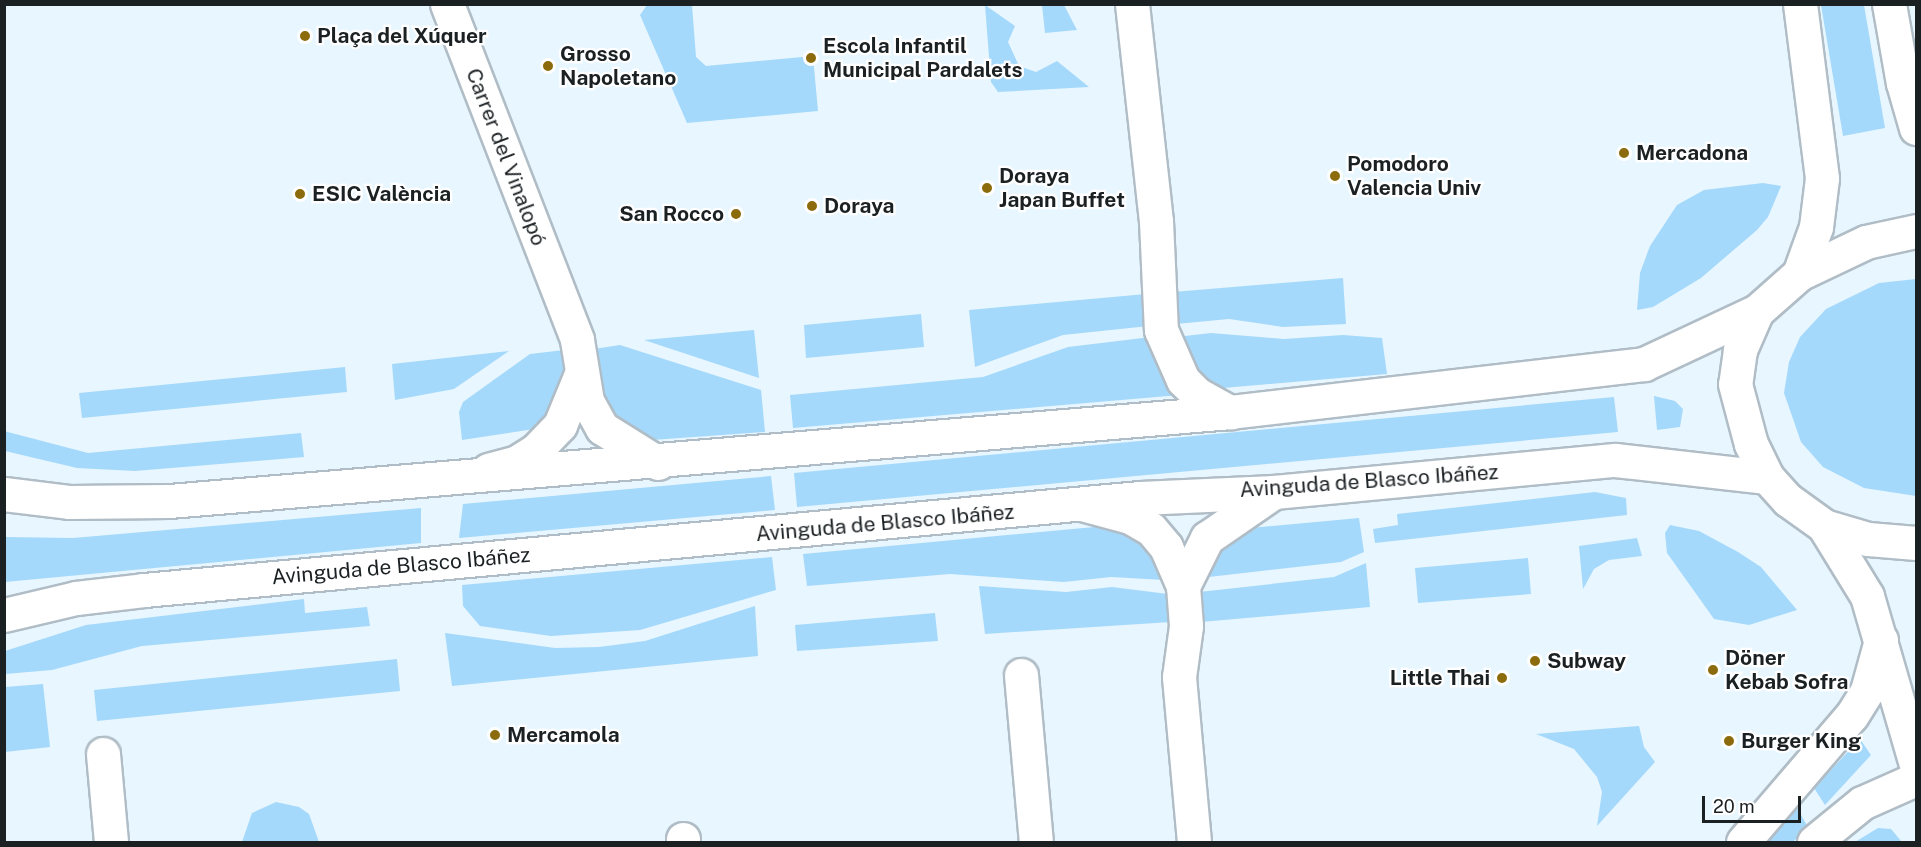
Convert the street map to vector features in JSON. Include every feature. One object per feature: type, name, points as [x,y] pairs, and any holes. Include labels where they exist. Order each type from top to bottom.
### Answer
[{"type":"main road","name":"Carrer del Vinalopó","points":[[447,4],[577,340],[581,374]]},
{"type":"main road","points":[[1132,4],[1156,221],[1155,255],[1161,330],[1169,358],[1197,394],[1230,412]]},
{"type":"main road","points":[[1799,274],[1816,227],[1822,178],[1800,4]]},
{"type":"main road","points":[[1889,4],[1903,83],[1917,128]]},
{"type":"main road","points":[[4,494],[69,502],[147,502],[482,472],[658,463],[1230,412],[1644,364],[1757,311],[1799,274],[1866,242],[1917,231]]},
{"type":"main road","points":[[1757,311],[1740,350],[1735,384],[1740,415],[1767,477],[1788,500],[1824,526],[1868,539],[1917,543]]},
{"type":"main road","points":[[581,374],[587,401],[602,428],[658,463]]},
{"type":"main road","points":[[482,472],[517,462],[536,450],[560,425],[581,374]]},
{"type":"main road","name":"Avinguda de Blasco Ibáñez","points":[[4,615],[76,598],[156,589],[1228,491],[1275,492],[1615,460],[1767,477]]},
{"type":"main road","points":[[1183,586],[1207,538],[1224,522],[1275,492]]},
{"type":"main road","points":[[1082,504],[1130,517],[1151,529],[1167,547],[1183,586],[1186,626],[1180,654],[1194,843]]},
{"type":"main road","points":[[1824,526],[1867,596],[1917,765]]},
{"type":"main road","points":[[1743,843],[1852,715],[1867,691],[1881,639]]},
{"type":"main road","points":[[1021,675],[1036,843]]},
{"type":"main road","points":[[103,754],[111,843]]},
{"type":"main road","points":[[1814,843],[1862,803],[1917,779]]},
{"type":"shaded area","points":[[647,5],[692,5],[696,57],[706,66],[813,56],[818,111],[687,123],[640,15]]},
{"type":"shaded area","points":[[985,5],[1015,26],[1008,42],[1019,66],[1036,72],[1057,61],[1089,87],[998,92],[991,82]]},
{"type":"shaded area","points":[[1042,5],[1064,5],[1077,30],[1045,33]]},
{"type":"shaded area","points":[[1821,5],[1864,5],[1885,128],[1843,136]]},
{"type":"shaded area","points":[[1763,183],[1781,186],[1768,217],[1757,230],[1701,278],[1653,307],[1637,310],[1640,273],[1650,246],[1677,205],[1704,190]]},
{"type":"shaded area","points":[[1343,278],[1346,324],[1283,327],[1229,319],[1176,324],[1173,292]]},
{"type":"shaded area","points":[[1916,279],[1916,496],[1864,488],[1823,467],[1801,442],[1784,393],[1789,362],[1800,337],[1826,309],[1879,283]]},
{"type":"shaded area","points":[[1146,294],[1149,326],[1063,335],[975,367],[969,310]]},
{"type":"shaded area","points":[[921,314],[924,347],[806,358],[804,325]]},
{"type":"shaded area","points":[[754,330],[759,378],[644,340]]},
{"type":"shaded area","points":[[1211,333],[1284,339],[1343,335],[1382,338],[1387,374],[1223,388],[1208,384],[1193,371],[1176,337]]},
{"type":"shaded area","points":[[1151,337],[1180,395],[793,428],[790,395],[983,377],[1068,347]]},
{"type":"shaded area","points":[[620,345],[761,390],[765,432],[652,440],[623,430],[603,406],[594,349]]},
{"type":"shaded area","points":[[564,350],[566,372],[541,428],[462,440],[459,412],[463,402],[530,354]]},
{"type":"shaded area","points":[[509,351],[454,389],[395,400],[392,364]]},
{"type":"shaded area","points":[[345,367],[347,392],[82,418],[79,393]]},
{"type":"shaded area","points":[[1654,396],[1675,401],[1683,409],[1680,427],[1657,430]]},
{"type":"shaded area","points":[[1614,397],[1618,432],[797,507],[794,473]]},
{"type":"shaded area","points":[[4,431],[88,453],[301,433],[304,457],[135,471],[77,468],[5,451]]},
{"type":"shaded area","points":[[771,476],[775,510],[459,538],[463,504]]},
{"type":"shaded area","points":[[1595,492],[1626,498],[1627,515],[1375,543],[1373,529],[1398,525],[1397,514]]},
{"type":"shaded area","points":[[421,508],[421,543],[5,582],[5,537],[73,538]]},
{"type":"shaded area","points":[[1359,518],[1364,552],[1341,562],[1200,578],[1203,563],[1239,529]]},
{"type":"shaded area","points":[[1670,525],[1699,531],[1761,567],[1797,610],[1749,625],[1714,619],[1667,553],[1665,533]]},
{"type":"shaded area","points":[[1105,526],[1120,527],[1145,540],[1164,580],[1111,577],[1064,582],[950,574],[807,586],[803,554]]},
{"type":"shaded area","points":[[1637,538],[1642,556],[1609,560],[1594,569],[1583,589],[1579,546]]},
{"type":"shaded area","points":[[772,557],[776,590],[640,630],[551,636],[480,626],[463,606],[462,585]]},
{"type":"shaded area","points":[[1528,558],[1531,594],[1418,603],[1415,568]]},
{"type":"shaded area","points":[[1366,563],[1370,607],[1201,622],[1199,592],[1334,577]]},
{"type":"shaded area","points":[[979,586],[1066,592],[1112,587],[1168,594],[1171,622],[985,634]]},
{"type":"shaded area","points":[[304,599],[305,613],[367,607],[370,626],[142,646],[52,670],[5,674],[5,651],[86,625]]},
{"type":"shaded area","points":[[755,606],[758,656],[452,686],[445,633],[555,648],[599,647],[645,641]]},
{"type":"shaded area","points":[[935,613],[938,641],[797,651],[795,625]]},
{"type":"shaded area","points":[[397,659],[400,691],[97,721],[94,690]]},
{"type":"shaded area","points":[[43,684],[50,747],[5,752],[5,687]]},
{"type":"shaded area","points":[[1639,726],[1644,747],[1655,762],[1597,826],[1602,792],[1597,777],[1574,749],[1536,734]]},
{"type":"shaded area","points":[[1860,739],[1871,755],[1825,805],[1814,788]]},
{"type":"shaded area","points":[[276,802],[299,807],[309,814],[319,842],[242,842],[252,813]]},
{"type":"shaded area","points":[[1797,808],[1808,827],[1793,842],[1766,842]]},
{"type":"shaded area","points":[[1878,828],[1891,829],[1902,842],[1855,842]]},
{"type":"place","name":"Plaça del Xúquer","points":[[305,36]]},
{"type":"place","name":"Escola Infantil Municipal Pardalets","points":[[811,58]]},
{"type":"place","name":"Grosso Napoletano","points":[[548,66]]},
{"type":"place","name":"Mercadona","points":[[1624,153]]},
{"type":"place","name":"Pomodoro Valencia Univ","points":[[1335,176]]},
{"type":"place","name":"Doraya Japan Buffet","points":[[987,188]]},
{"type":"place","name":"ESIC València","points":[[300,194]]},
{"type":"place","name":"Doraya","points":[[812,206]]},
{"type":"place","name":"San Rocco","points":[[736,214]]},
{"type":"place","name":"Subway","points":[[1535,661]]},
{"type":"place","name":"Döner Kebab Sofra","points":[[1713,670]]},
{"type":"place","name":"Little Thai","points":[[1502,678]]},
{"type":"place","name":"Mercamola","points":[[495,735]]},
{"type":"place","name":"Burger King","points":[[1729,741]]}]
